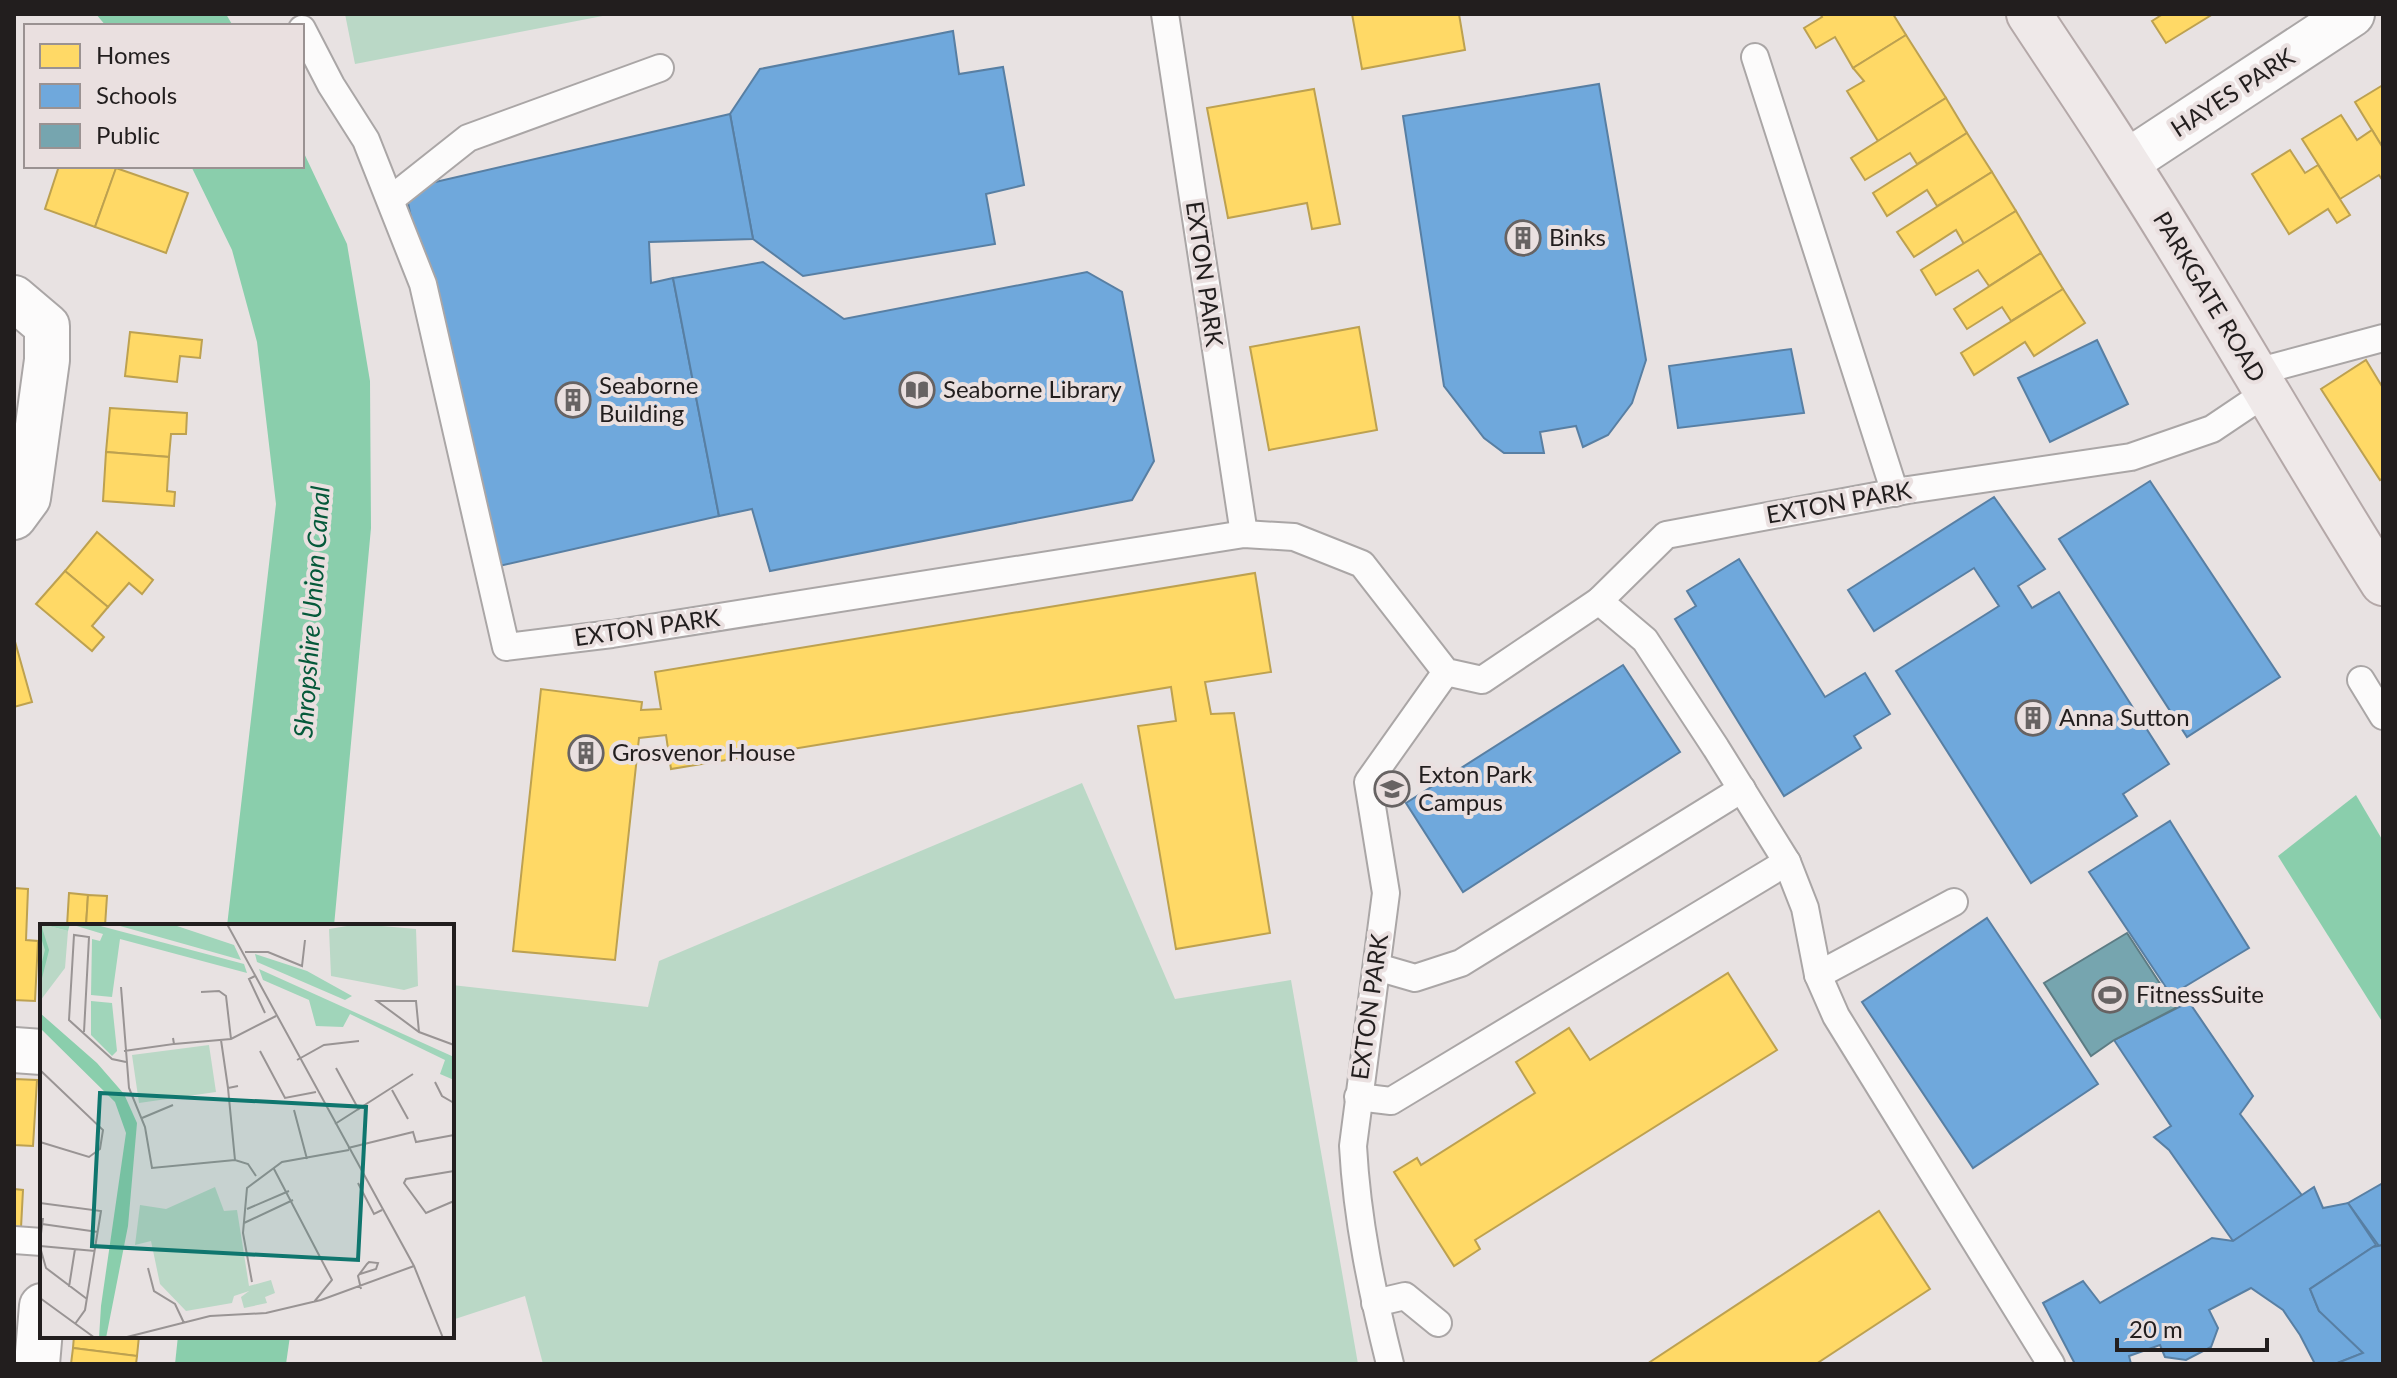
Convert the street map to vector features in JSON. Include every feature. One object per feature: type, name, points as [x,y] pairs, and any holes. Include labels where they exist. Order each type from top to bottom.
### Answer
[{"type":"main road","name":"PARKGATE ROAD","points":[[2029,14],[2127,162],[2296,445],[2383,583]]},
{"type":"street","name":"HAYES PARK","points":[[2127,162],[2342,17]]},
{"type":"street","points":[[14,298],[47,326],[47,349],[28,498],[14,517]]},
{"type":"street","points":[[14,1050],[40,1052]]},
{"type":"street","points":[[37,1364],[40,1329]]},
{"type":"lane","name":"EXTON PARK","points":[[1165,14],[1244,534]]},
{"type":"lane","name":"EXTON PARK","points":[[304,34],[331,85],[366,140],[423,284],[506,647],[612,634],[1244,534],[1294,537],[1362,564],[1446,672],[1482,680],[1599,601],[1666,535],[1895,493],[2131,457],[2212,429],[2261,382],[2383,338]]},
{"type":"lane","points":[[1755,57],[1895,493]]},
{"type":"lane","points":[[391,199],[468,138],[660,68]]},
{"type":"lane","points":[[1599,601],[1645,640],[1787,862],[1805,908],[1818,975],[1836,1016],[2051,1364]]},
{"type":"lane","name":"EXTON PARK","points":[[1390,1364],[1375,1303],[1355,1188],[1353,1146],[1386,893],[1368,782],[1446,672]]},
{"type":"lane","points":[[2361,680],[2383,716]]},
{"type":"lane","points":[[1377,967],[1415,978],[1461,963],[1742,789]]},
{"type":"lane","points":[[1358,1097],[1391,1101],[1787,862]]},
{"type":"lane","points":[[1818,975],[1954,902]]},
{"type":"lane","points":[[14,1240],[40,1242]]},
{"type":"lane","points":[[1375,1303],[1405,1296],[1438,1323]]},
{"type":"shaded area","points":[[345,14],[613,14],[355,64]]},
{"type":"shaded area","points":[[1082,783],[1175,999],[1291,980],[1358,1364],[543,1364],[525,1296],[454,1319],[454,985],[648,1007],[659,961]]},
{"type":"water","points":[[96,14],[226,14],[232,24],[104,24]]},
{"type":"water","name":"Shropshire Union Canal","points":[[304,153],[347,244],[370,381],[371,528],[334,924],[227,924],[276,504],[257,342],[232,250],[192,168],[304,168]]},
{"type":"water","points":[[2356,795],[2383,841],[2383,1023],[2278,856]]},
{"type":"water","points":[[178,1338],[290,1338],[286,1364],[175,1364]]},
{"type":"building: Homes","points":[[1352,14],[1459,14],[1465,50],[1362,69]]},
{"type":"building: Homes","points":[[1820,14],[1893,14],[1906,35],[1853,68],[1835,37],[1816,48],[1804,28],[1822,17]]},
{"type":"building: Homes","points":[[2163,14],[2213,14],[2166,43],[2152,21]]},
{"type":"building: Homes","points":[[1906,35],[1946,98],[1878,141],[1847,91],[1864,81],[1853,68]]},
{"type":"building: Homes","points":[[2383,85],[2383,148],[2355,102]]},
{"type":"building: Homes","points":[[1314,89],[1340,224],[1312,229],[1307,203],[1228,218],[1207,108]]},
{"type":"building: Homes","points":[[1946,98],[1967,133],[1917,164],[1910,153],[1865,180],[1851,158]]},
{"type":"building: Homes","points":[[2341,115],[2357,140],[2372,130],[2383,148],[2383,181],[2379,175],[2340,199],[2302,139]]},
{"type":"building: Homes","points":[[1967,133],[1992,172],[1937,206],[1927,190],[1887,216],[1873,193]]},
{"type":"building: Homes","points":[[2290,150],[2305,173],[2318,165],[2350,215],[2337,223],[2328,209],[2289,234],[2252,174]]},
{"type":"building: Homes","points":[[58,168],[116,168],[95,227],[45,209]]},
{"type":"building: Homes","points":[[116,168],[188,193],[166,253],[95,227]]},
{"type":"building: Homes","points":[[1992,172],[2016,211],[1964,244],[1956,230],[1914,257],[1897,232]]},
{"type":"building: Homes","points":[[2016,211],[2041,253],[1989,286],[1978,270],[1936,295],[1921,270]]},
{"type":"building: Homes","points":[[2041,253],[2063,289],[2011,321],[2002,307],[1967,329],[1954,309]]},
{"type":"building: Homes","points":[[2063,289],[2085,323],[2034,356],[2025,342],[1974,375],[1961,353]]},
{"type":"building: Homes","points":[[1359,327],[1377,430],[1269,450],[1250,347]]},
{"type":"building: Homes","points":[[130,332],[202,340],[200,358],[180,356],[177,382],[125,376]]},
{"type":"building: Homes","points":[[2366,360],[2383,388],[2383,478],[2380,480],[2321,389]]},
{"type":"building: Homes","points":[[110,408],[187,413],[186,434],[171,434],[169,457],[106,452]]},
{"type":"building: Homes","points":[[106,452],[169,457],[167,491],[175,492],[174,506],[103,501]]},
{"type":"building: Homes","points":[[97,532],[153,580],[142,594],[129,583],[108,607],[65,571]]},
{"type":"building: Homes","points":[[65,571],[108,607],[92,626],[104,637],[92,651],[36,604]]},
{"type":"building: Homes","name":"Grosvenor House","points":[[1255,573],[1271,672],[1205,682],[1211,714],[1234,713],[1270,933],[1176,949],[1138,726],[1176,721],[1171,687],[671,769],[666,735],[639,738],[615,960],[513,951],[541,689],[642,702],[641,710],[661,709],[655,672]]},
{"type":"building: Homes","points":[[14,638],[32,702],[14,707]]},
{"type":"building: Homes","points":[[14,888],[28,889],[26,940],[38,941],[35,1001],[14,1000]]},
{"type":"building: Homes","points":[[69,893],[88,895],[86,924],[67,924]]},
{"type":"building: Homes","points":[[88,895],[107,896],[105,924],[86,924]]},
{"type":"building: Homes","points":[[1728,973],[1777,1050],[1475,1240],[1480,1249],[1454,1266],[1394,1172],[1417,1158],[1421,1165],[1535,1093],[1516,1062],[1569,1028],[1590,1060]]},
{"type":"building: Homes","points":[[14,1079],[37,1080],[33,1146],[14,1145]]},
{"type":"building: Homes","points":[[14,1189],[23,1190],[21,1228],[14,1228]]},
{"type":"building: Homes","points":[[1879,1211],[1930,1289],[1816,1364],[1647,1364]]},
{"type":"building: Homes","points":[[74,1338],[139,1338],[137,1356],[73,1348]]},
{"type":"building: Homes","points":[[73,1348],[137,1356],[136,1364],[71,1364]]},
{"type":"building: Schools","points":[[953,31],[959,74],[1003,67],[1024,185],[986,194],[995,244],[803,276],[753,239],[730,114],[760,69]]},
{"type":"building: Schools","name":"Binks","points":[[1599,84],[1646,360],[1632,403],[1608,435],[1583,447],[1576,426],[1540,432],[1544,453],[1504,453],[1484,438],[1444,386],[1403,116]]},
{"type":"building: Schools","name":"Seaborne Building","points":[[730,114],[753,239],[649,242],[651,283],[673,278],[719,516],[486,569],[405,189]]},
{"type":"building: Schools","name":"Seaborne Library","points":[[763,262],[844,319],[1087,272],[1122,292],[1154,461],[1132,500],[770,571],[752,509],[719,516],[673,278]]},
{"type":"building: Schools","points":[[2097,340],[2128,404],[2050,442],[2018,378]]},
{"type":"building: Schools","points":[[1791,349],[1804,413],[1678,428],[1669,366]]},
{"type":"building: Schools","points":[[2150,481],[2280,677],[2187,737],[2059,539]]},
{"type":"building: Schools","name":"Anna Sutton","points":[[1994,497],[2045,569],[2018,586],[2032,608],[2059,592],[2169,764],[2123,794],[2137,816],[2031,883],[1896,671],[1999,606],[1974,568],[1874,631],[1848,590]]},
{"type":"building: Schools","points":[[1739,559],[1825,697],[1865,673],[1890,714],[1854,736],[1861,748],[1784,796],[1675,619],[1696,606],[1687,591]]},
{"type":"building: Schools","points":[[1623,665],[1680,752],[1463,892],[1406,803]]},
{"type":"building: Schools","points":[[2170,821],[2249,948],[2171,995],[2089,872]]},
{"type":"building: Schools","points":[[1987,918],[2098,1084],[1973,1168],[1862,1002]]},
{"type":"building: Schools","points":[[2189,1002],[2253,1096],[2240,1114],[2304,1198],[2233,1241],[2169,1150],[2154,1137],[2171,1126],[2114,1040]]},
{"type":"building: Schools","points":[[2383,1183],[2383,1245],[2379,1246],[2348,1203]]},
{"type":"building: Schools","points":[[2314,1187],[2323,1208],[2348,1203],[2376,1245],[2310,1289],[2319,1311],[2347,1330],[2363,1353],[2335,1364],[2315,1364],[2283,1310],[2251,1288],[2209,1310],[2218,1328],[2211,1347],[2186,1360],[2165,1357],[2160,1345],[2129,1356],[2131,1364],[2075,1364],[2043,1303],[2083,1281],[2100,1303],[2212,1238],[2233,1241]]},
{"type":"building: Schools","points":[[2383,1245],[2383,1364],[2335,1364],[2363,1353],[2319,1311],[2310,1289],[2373,1247]]},
{"type":"building: Public","name":"FitnessSuite","points":[[2127,933],[2176,1008],[2114,1040],[2091,1056],[2044,983]]},
{"type":"place","name":"Binks","points":[[1523,238]]},
{"type":"place","name":"Seaborne Library","points":[[917,390]]},
{"type":"place","name":"Seaborne Building","points":[[573,400]]},
{"type":"place","name":"Anna Sutton","points":[[2033,718]]},
{"type":"place","name":"Grosvenor House","points":[[586,753]]},
{"type":"place","name":"Exton Park Campus","points":[[1392,789]]},
{"type":"place","name":"FitnessSuite","points":[[2110,995]]}]
